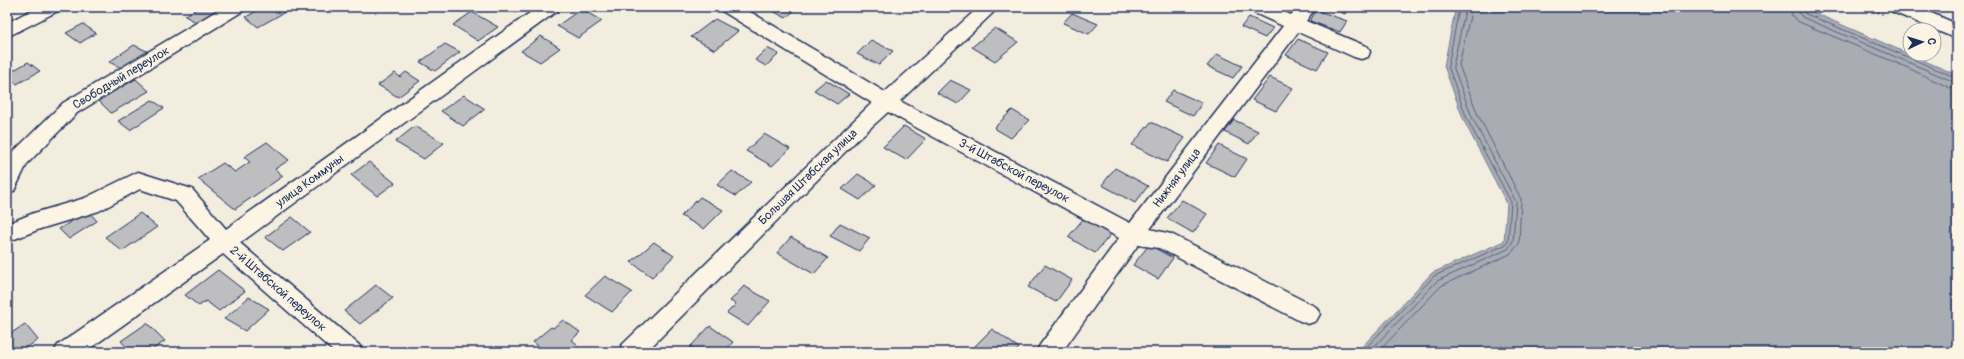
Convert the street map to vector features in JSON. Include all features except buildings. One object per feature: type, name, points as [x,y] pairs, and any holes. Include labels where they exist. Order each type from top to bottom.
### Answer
[{"type":"main road","points":[[1900,7],[1957,32]]},
{"type":"street","points":[[7,31],[52,7]]},
{"type":"street","name":"Свободный переулок","points":[[7,185],[19,159],[70,108],[237,7]]},
{"type":"street","name":"улица Коммуны","points":[[66,352],[224,242],[551,7]]},
{"type":"street","name":"3-й Штабской переулок","points":[[728,7],[886,102],[1133,235],[1163,240],[1308,314]]},
{"type":"street","name":"Большая Штабская улица","points":[[630,352],[849,136],[990,7]]},
{"type":"street","points":[[1256,7],[1361,52]]},
{"type":"street","name":"Нижняя улица","points":[[1048,352],[1133,235],[1308,7]]},
{"type":"street","name":"2-й Штабской переулок","points":[[7,233],[34,222],[91,205],[138,180],[184,195],[224,242],[351,352]]},
{"type":"water","points":[[1459,7],[1801,7],[1902,51],[1902,62],[1927,62],[1957,75],[1957,352],[1357,352],[1432,273],[1504,241],[1507,204],[1464,121],[1444,66],[1455,11]]}]
